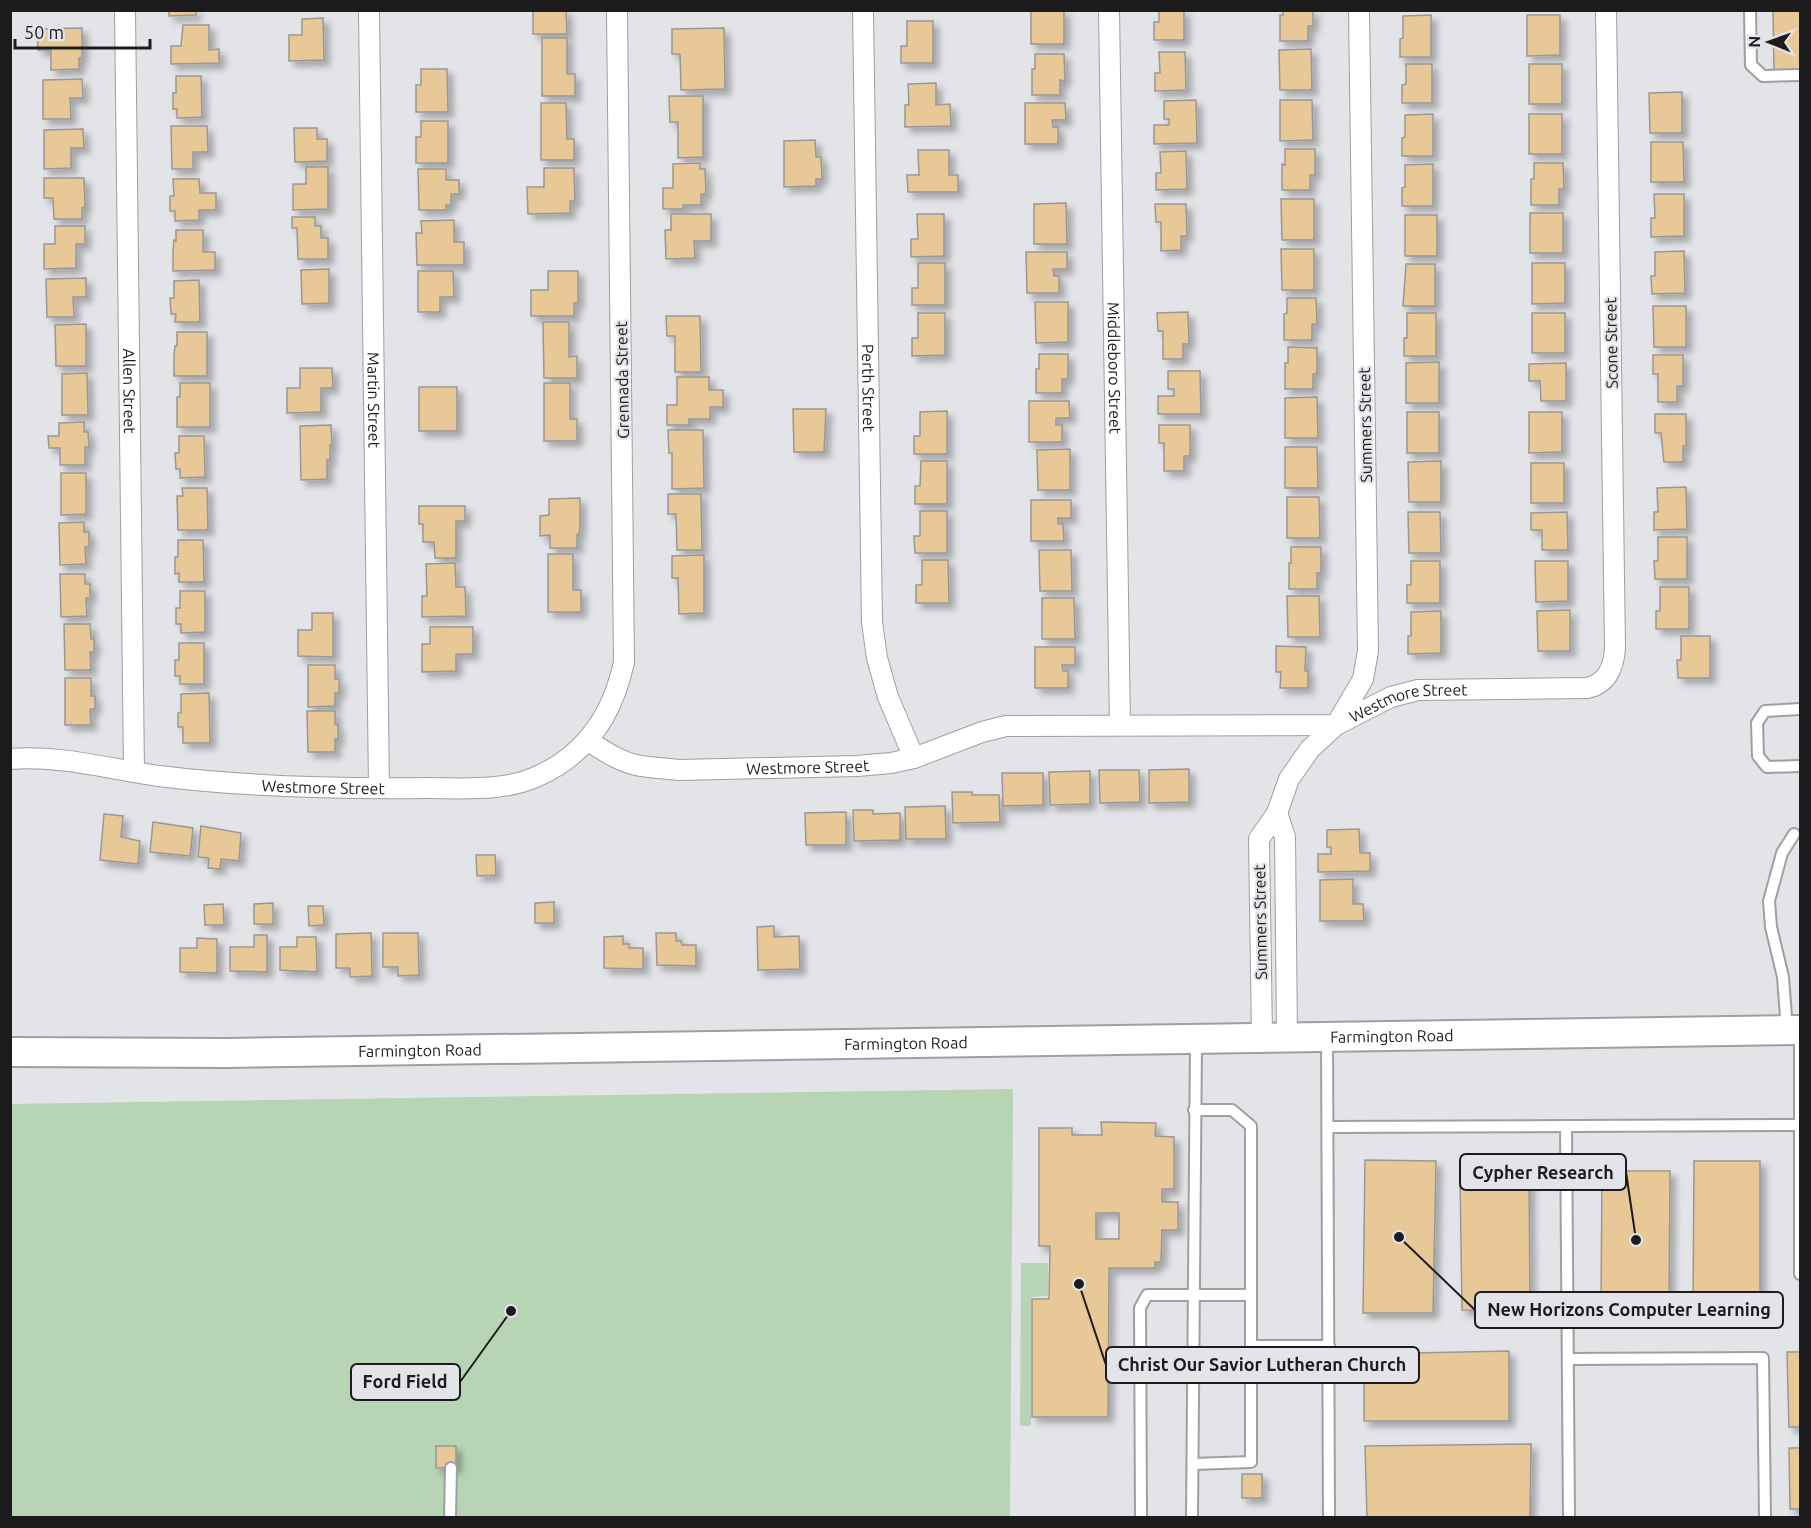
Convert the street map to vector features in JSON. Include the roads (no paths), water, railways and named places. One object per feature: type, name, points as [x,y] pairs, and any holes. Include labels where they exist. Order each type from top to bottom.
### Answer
[{"type":"main road","name":"Farmington Road","points":[[10,1052],[228,1053],[1796,1031]]},
{"type":"street","name":"Allen Street","points":[[124,10],[134,772]]},
{"type":"street","name":"Martin Street","points":[[369,10],[379,788]]},
{"type":"street","name":"Grennada Street","points":[[588,741],[602,723],[612,703],[624,662],[619,23],[617,10]]},
{"type":"street","name":"Perth Street","points":[[863,10],[872,622],[877,658],[888,697],[915,758]]},
{"type":"street","name":"Middleboro Street","points":[[1109,10],[1120,725]]},
{"type":"street","name":"Summers Street","points":[[1275,1037],[1259,839],[1277,813],[1289,779],[1310,749],[1336,725],[1363,679],[1368,651],[1359,10]]},
{"type":"street","name":"Scone Street","points":[[1606,10],[1615,648],[1615,661],[1608,674]]},
{"type":"street","name":"Westmore Street","points":[[10,759],[62,761],[160,776],[267,784],[379,788],[494,787],[536,777],[573,756],[588,741],[614,757],[635,765],[679,770],[856,766],[915,758],[982,732],[1006,726],[1336,725],[1391,697],[1418,690],[1587,688],[1597,686],[1608,674]]},
{"type":"lane","points":[[1750,10],[1751,65],[1762,76],[1800,75]]},
{"type":"lane","points":[[1800,709],[1765,711],[1757,723],[1758,756],[1767,767],[1800,766]]},
{"type":"lane","points":[[1794,834],[1782,853],[1770,901],[1771,927],[1796,1031],[1800,1125],[1800,1274]]},
{"type":"lane","points":[[1327,1036],[1329,1518]]},
{"type":"lane","points":[[1192,1518],[1194,1110],[1197,1038]]},
{"type":"lane","points":[[1193,1464],[1251,1462],[1251,1126],[1232,1110],[1194,1110]]},
{"type":"lane","points":[[1328,1127],[1800,1125]]},
{"type":"lane","points":[[1566,1126],[1569,1518]]},
{"type":"lane","points":[[1141,1518],[1140,1308],[1147,1295],[1251,1295]]},
{"type":"lane","points":[[1251,1346],[1329,1346]]},
{"type":"lane","points":[[1568,1359],[1763,1358],[1766,1518]]},
{"type":"lane","points":[[450,1518],[451,1468]]},
{"type":"place","name":"New Horizons Computer Learning","points":[[1399,1237]]},
{"type":"place","name":"Cypher Research","points":[[1636,1240]]},
{"type":"place","name":"Christ Our Savior Lutheran Church","points":[[1079,1284]]},
{"type":"place","name":"Ford Field","points":[[511,1311]]}]
